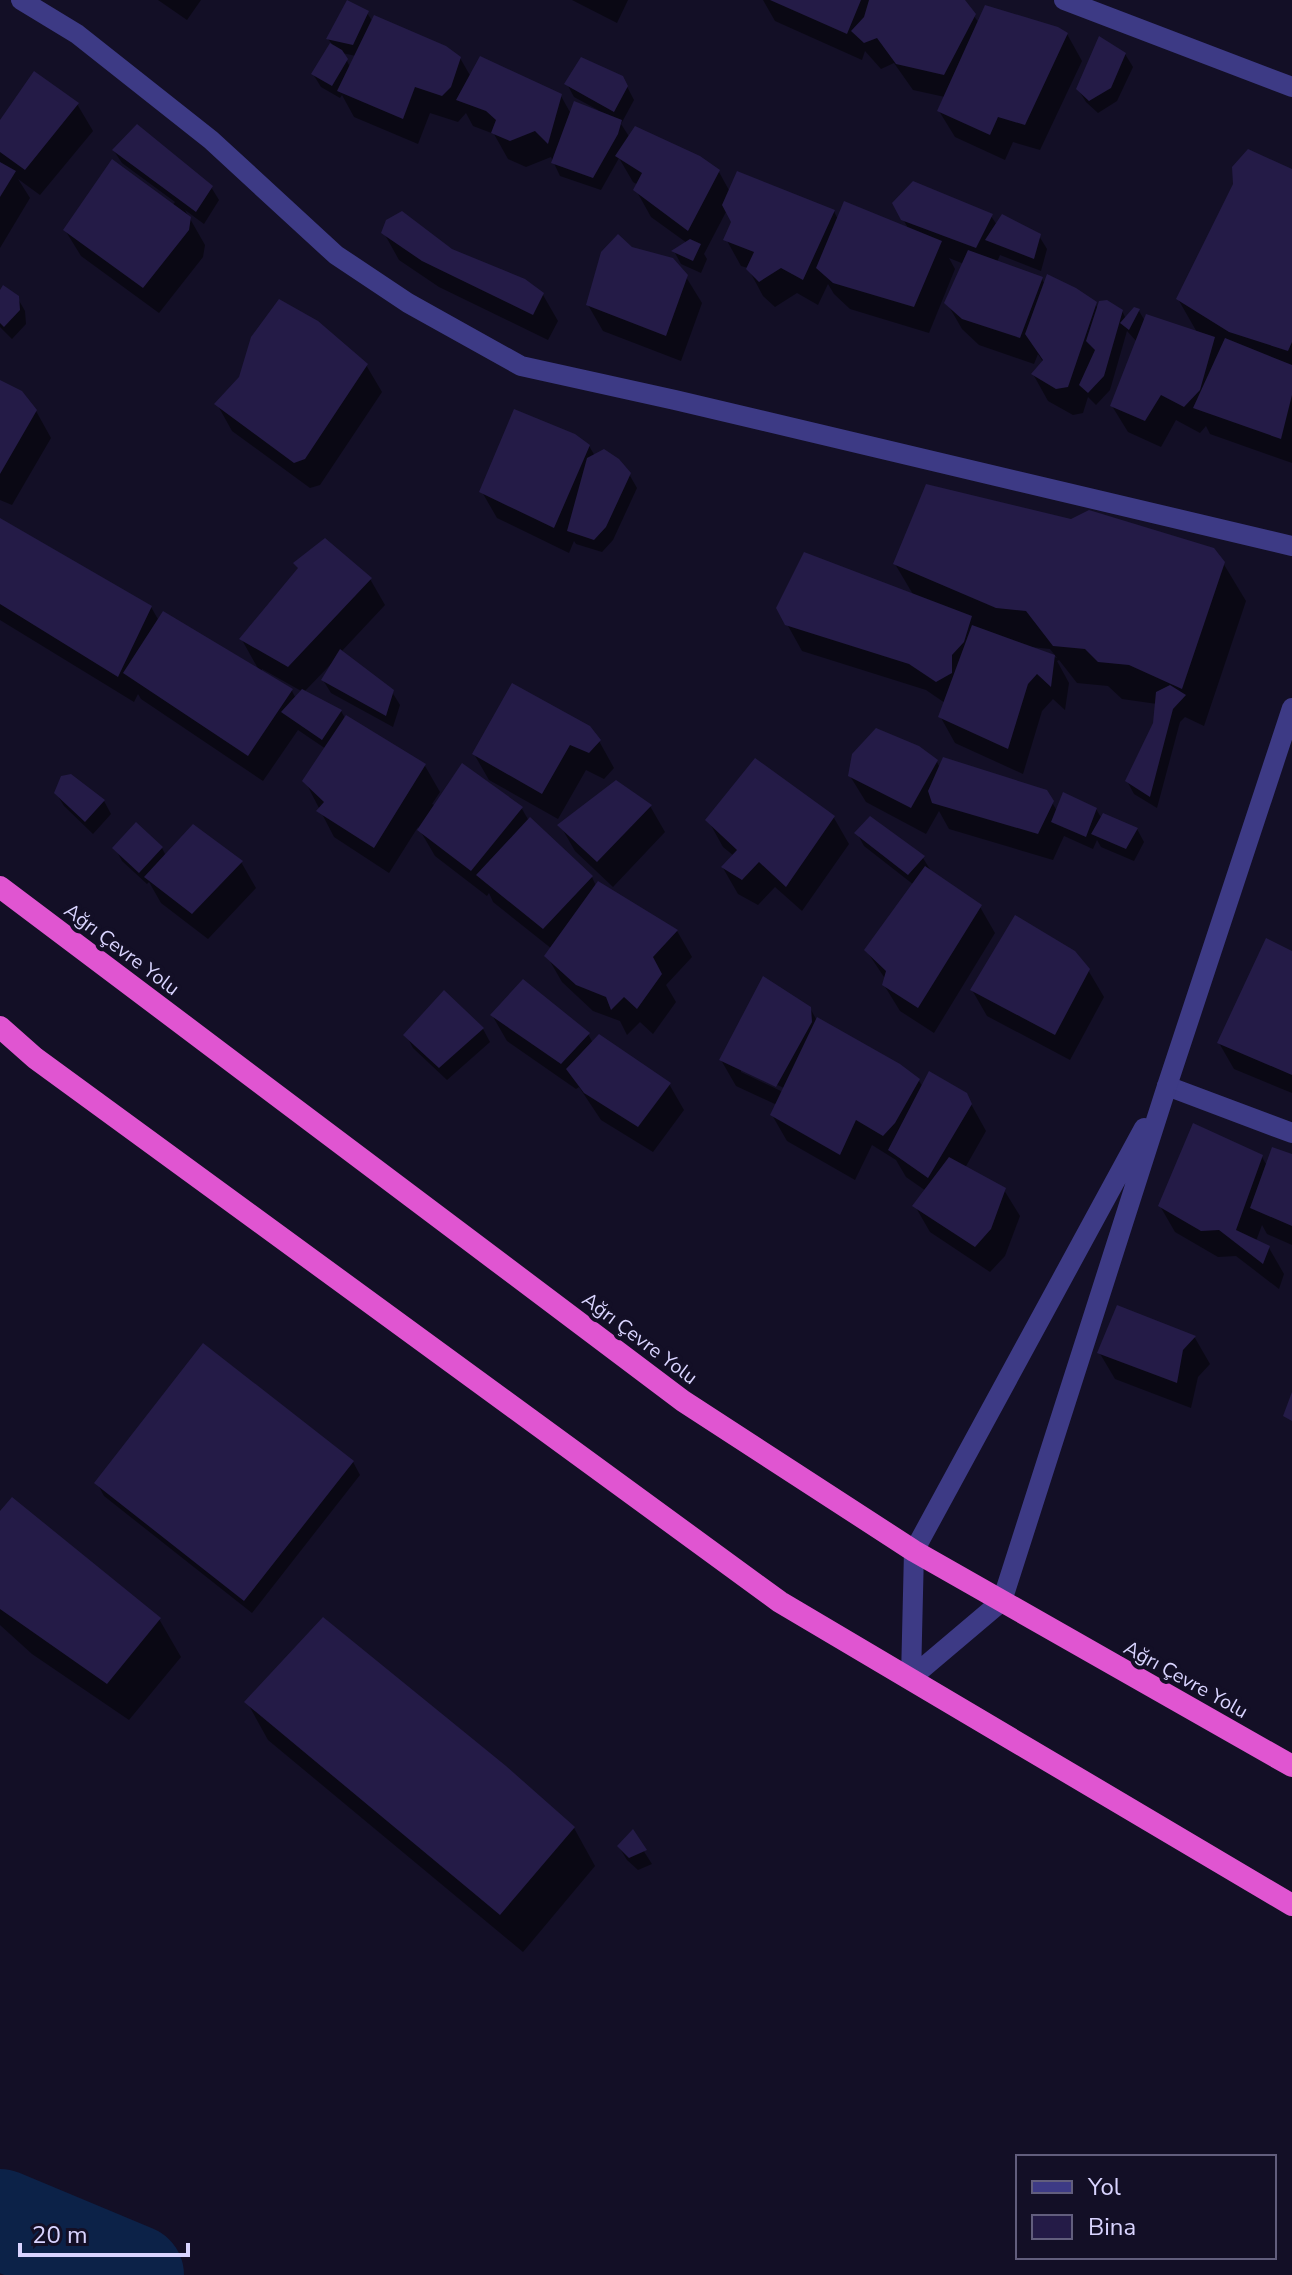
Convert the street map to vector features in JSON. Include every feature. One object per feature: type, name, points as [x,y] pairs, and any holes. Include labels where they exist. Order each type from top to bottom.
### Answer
[{"type":"highway","name":"Ağrı Çevre Yolu","points":[[0,887],[683,1401],[914,1551],[1292,1766]]},
{"type":"highway","points":[[0,1027],[35,1058],[780,1602],[1292,1905]]},
{"type":"street","points":[[21,0],[77,34],[211,140],[336,255],[408,303],[521,366],[1292,546]]},
{"type":"street","points":[[1064,0],[1292,87]]},
{"type":"street","points":[[911,1678],[1002,1601],[1292,708]]},
{"type":"street","points":[[1167,1086],[1292,1133]]},
{"type":"street","points":[[911,1678],[914,1551],[1167,1086]]},
{"type":"building","points":[[347,0],[369,11],[353,45],[326,39]]},
{"type":"building","points":[[770,0],[861,0],[847,34]]},
{"type":"building","points":[[869,0],[965,0],[976,14],[944,75],[896,64],[877,38],[864,43],[851,31],[864,17]]},
{"type":"building","points":[[985,5],[1058,27],[1068,33],[1025,125],[998,117],[990,135],[937,111]]},
{"type":"building","points":[[374,15],[446,46],[461,57],[451,87],[442,96],[415,87],[403,119],[337,91]]},
{"type":"building","points":[[1099,36],[1126,53],[1111,88],[1089,101],[1076,89]]},
{"type":"building","points":[[330,43],[342,50],[348,59],[332,86],[311,74]]},
{"type":"building","points":[[480,56],[562,94],[548,144],[535,131],[510,141],[491,133],[496,120],[486,111],[456,100]]},
{"type":"building","points":[[581,57],[623,76],[628,86],[614,112],[564,84]]},
{"type":"building","points":[[34,71],[79,103],[25,170],[0,152],[0,120]]},
{"type":"building","points":[[574,101],[622,120],[618,134],[593,178],[551,163]]},
{"type":"building","points":[[137,124],[213,186],[196,212],[112,150]]},
{"type":"building","points":[[635,126],[700,156],[720,170],[688,231],[633,190],[642,173],[615,156]]},
{"type":"building","points":[[1248,149],[1292,169],[1292,342],[1288,351],[1229,332],[1176,299],[1233,184],[1232,167]]},
{"type":"building","points":[[112,159],[191,217],[189,230],[143,288],[63,230]]},
{"type":"building","points":[[0,162],[16,171],[0,197]]},
{"type":"building","points":[[737,171],[835,210],[803,280],[781,268],[759,282],[746,269],[754,252],[723,240],[731,222],[722,205]]},
{"type":"building","points":[[913,181],[993,214],[976,248],[901,220],[892,203]]},
{"type":"building","points":[[844,201],[942,241],[914,307],[833,283],[816,268]]},
{"type":"building","points":[[402,211],[452,249],[525,279],[544,293],[533,315],[422,261],[381,233],[386,220]]},
{"type":"building","points":[[1002,214],[1041,234],[1034,259],[985,240]]},
{"type":"building","points":[[618,234],[632,247],[673,258],[688,275],[666,336],[586,305],[601,252]]},
{"type":"building","points":[[690,239],[701,244],[693,261],[671,251]]},
{"type":"building","points":[[968,250],[1043,277],[1020,338],[962,319],[944,303]]},
{"type":"building","points":[[1047,274],[1097,302],[1068,387],[1056,389],[1031,374],[1043,360],[1025,334]]},
{"type":"building","points":[[3,285],[19,296],[20,310],[4,327],[0,323],[0,290]]},
{"type":"building","points":[[279,299],[318,321],[368,364],[305,459],[294,463],[214,404],[239,377],[251,337]]},
{"type":"building","points":[[1107,300],[1123,310],[1104,376],[1088,393],[1079,385],[1095,350],[1086,341],[1099,301]]},
{"type":"building","points":[[1134,307],[1140,309],[1129,330],[1120,323]]},
{"type":"building","points":[[1146,314],[1215,337],[1200,390],[1184,407],[1161,395],[1145,421],[1110,406]]},
{"type":"building","points":[[1225,338],[1292,365],[1292,395],[1281,439],[1193,408]]},
{"type":"building","points":[[0,380],[22,391],[37,410],[0,474]]},
{"type":"building","points":[[514,409],[575,434],[590,445],[554,528],[479,492]]},
{"type":"building","points":[[604,449],[619,459],[631,473],[606,527],[594,540],[567,531],[587,458]]},
{"type":"building","points":[[926,484],[1071,519],[1089,510],[1214,548],[1225,562],[1182,689],[1129,665],[1098,662],[1085,649],[1053,646],[1026,611],[996,608],[893,564]]},
{"type":"building","points":[[0,518],[152,606],[118,677],[0,604]]},
{"type":"building","points":[[325,538],[372,578],[288,667],[239,639],[298,568],[293,563]]},
{"type":"building","points":[[804,552],[972,616],[964,642],[952,655],[952,673],[936,682],[909,664],[785,625],[776,608]]},
{"type":"building","points":[[163,611],[293,689],[248,756],[123,673]]},
{"type":"building","points":[[972,625],[1055,655],[1051,687],[1037,674],[1028,684],[1008,749],[938,717]]},
{"type":"building","points":[[340,649],[394,690],[386,716],[321,680]]},
{"type":"building","points":[[512,683],[590,726],[601,740],[589,753],[570,745],[542,794],[472,754]]},
{"type":"building","points":[[1170,685],[1186,695],[1173,709],[1150,797],[1125,781],[1153,723],[1156,692]]},
{"type":"building","points":[[302,689],[342,710],[322,740],[281,712]]},
{"type":"building","points":[[346,715],[426,764],[374,848],[316,811],[324,802],[302,781]]},
{"type":"building","points":[[876,728],[919,746],[938,760],[911,808],[848,776],[852,754]]},
{"type":"building","points":[[943,757],[1047,790],[1054,801],[1038,834],[932,803],[928,791]]},
{"type":"building","points":[[755,758],[835,816],[786,887],[759,862],[742,880],[721,867],[737,850],[705,820]]},
{"type":"building","points":[[462,763],[523,807],[471,871],[417,830]]},
{"type":"building","points":[[71,774],[105,800],[85,822],[54,793],[61,776]]},
{"type":"building","points":[[616,780],[652,805],[597,862],[557,825]]},
{"type":"building","points":[[1063,792],[1097,808],[1086,837],[1051,822]]},
{"type":"building","points":[[1103,813],[1138,828],[1126,849],[1091,834]]},
{"type":"building","points":[[870,816],[925,856],[908,875],[854,833]]},
{"type":"building","points":[[530,817],[593,876],[543,929],[476,875]]},
{"type":"building","points":[[136,822],[163,847],[139,873],[112,848]]},
{"type":"building","points":[[193,824],[243,861],[192,914],[144,877]]},
{"type":"building","points":[[925,866],[982,905],[918,1008],[882,985],[886,971],[864,950]]},
{"type":"building","points":[[598,881],[678,930],[653,957],[662,974],[637,1009],[624,997],[611,1010],[606,997],[576,985],[544,956]]},
{"type":"building","points":[[1015,915],[1075,951],[1090,969],[1055,1035],[970,990]]},
{"type":"building","points":[[1266,938],[1292,951],[1292,1075],[1217,1043]]},
{"type":"building","points":[[763,976],[811,1007],[812,1022],[776,1087],[719,1060]]},
{"type":"building","points":[[523,979],[590,1033],[561,1064],[490,1015]]},
{"type":"building","points":[[444,990],[484,1028],[439,1068],[403,1035]]},
{"type":"building","points":[[817,1017],[900,1064],[920,1079],[895,1123],[883,1136],[856,1120],[840,1155],[770,1115]]},
{"type":"building","points":[[599,1034],[671,1083],[638,1127],[584,1093],[566,1069]]},
{"type":"building","points":[[929,1071],[967,1093],[972,1104],[928,1178],[888,1150]]},
{"type":"building","points":[[1193,1123],[1263,1155],[1236,1230],[1270,1246],[1263,1264],[1219,1230],[1201,1231],[1158,1206]]},
{"type":"building","points":[[1272,1147],[1292,1154],[1292,1226],[1250,1208]]},
{"type":"building","points":[[949,1157],[1006,1188],[991,1229],[975,1247],[912,1206]]},
{"type":"building","points":[[1117,1305],[1196,1336],[1183,1350],[1177,1383],[1097,1353]]},
{"type":"building","points":[[203,1343],[354,1461],[244,1601],[94,1483]]},
{"type":"building","points":[[1292,1392],[1292,1421],[1283,1416]]},
{"type":"building","points":[[12,1497],[161,1618],[107,1684],[0,1609],[0,1511]]},
{"type":"building","points":[[323,1617],[506,1766],[575,1827],[500,1915],[244,1702]]},
{"type":"building","points":[[633,1829],[647,1850],[629,1858],[617,1846]]},
{"type":"waterway","points":[[0,2219],[134,2275]]}]
